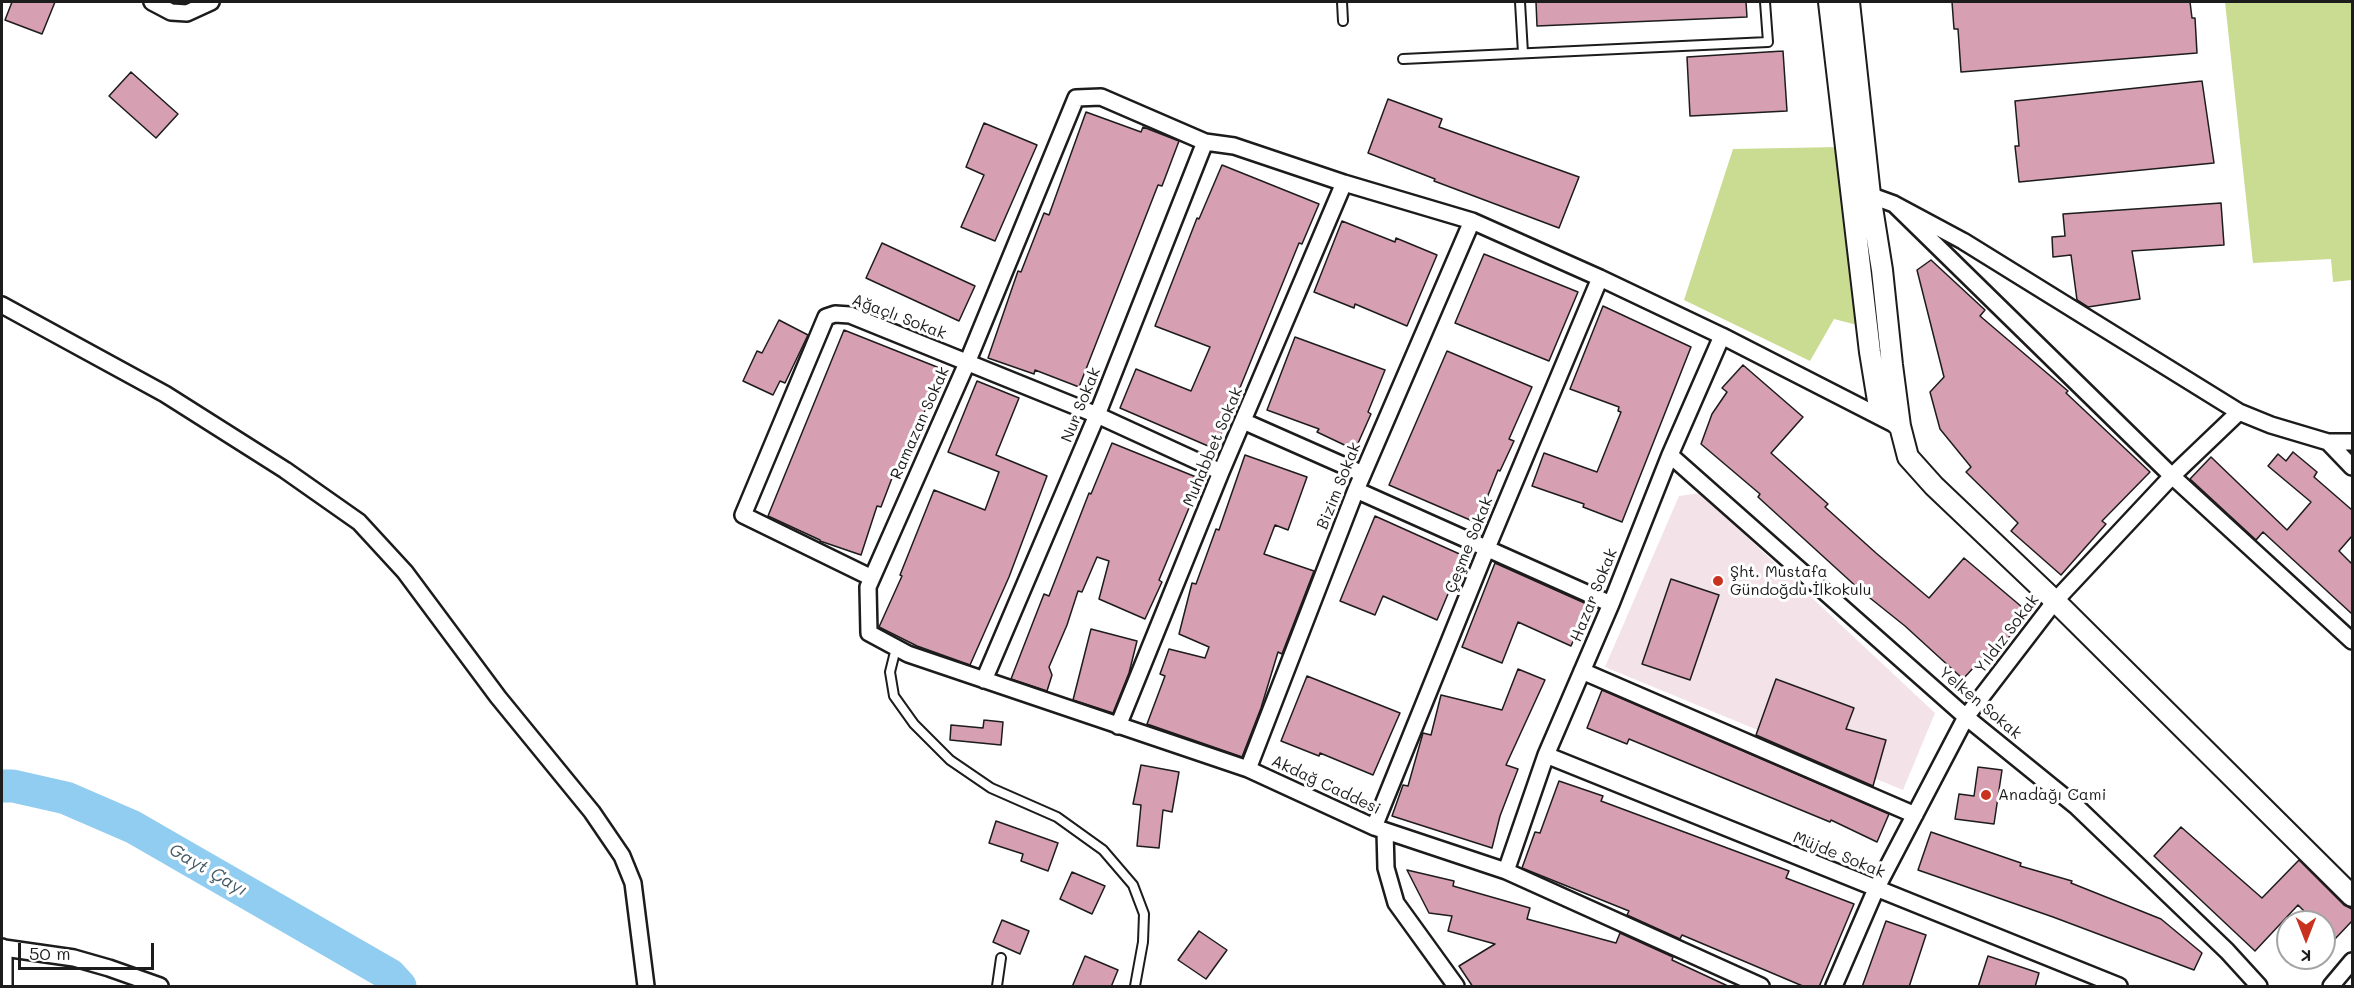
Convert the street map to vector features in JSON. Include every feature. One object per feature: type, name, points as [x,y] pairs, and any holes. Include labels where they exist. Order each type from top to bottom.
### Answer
[{"type":"street","points":[[152,2],[171,12],[187,13],[211,2]]},
{"type":"street","points":[[1829,2],[1861,192]]},
{"type":"street","points":[[1849,2],[1870,352],[1878,400],[1900,426],[1908,457],[1934,486],[2055,601],[2352,896]]},
{"type":"street","name":"Ramazan Sokak","points":[[869,633],[868,587],[967,363],[1076,98],[1101,97],[1206,142]]},
{"type":"street","points":[[1206,142],[1234,146],[1344,183],[1472,221],[1722,336],[1900,426]]},
{"type":"street","name":"Nur Sokak","points":[[984,680],[1097,416],[1206,142]]},
{"type":"street","name":"Muhabbet Sokak","points":[[1118,726],[1221,472],[1344,183]]},
{"type":"street","points":[[1861,192],[1894,204],[1963,241],[2239,412],[2271,425],[2328,442],[2352,442]]},
{"type":"street","points":[[1894,204],[2172,476],[2352,641]]},
{"type":"street","name":"Bizim Sokak","points":[[1248,769],[1356,490],[1472,221]]},
{"type":"street","name":"Çeşme Sokak","points":[[1379,829],[1486,548],[1600,278]]},
{"type":"street","points":[[2,305],[165,394],[285,470],[359,522],[405,572],[498,696],[592,812],[622,856],[633,883],[646,987]]},
{"type":"street","name":"Ağaçlı Sokak","points":[[872,578],[743,515],[826,317],[835,314],[850,315],[1097,416],[1221,472]]},
{"type":"street","name":"Hazar Sokak","points":[[1506,871],[1546,755],[1611,604],[1670,455],[1722,336]]},
{"type":"street","name":"Yıldız Sokak","points":[[1834,987],[1876,889],[1966,717],[2055,601],[2172,476],[2239,412]]},
{"type":"street","points":[[1243,422],[1363,474]]},
{"type":"street","points":[[2328,442],[2352,467]]},
{"type":"street","name":"Yelken Sokak","points":[[1670,455],[1966,717],[2077,807],[2227,951],[2259,987]]},
{"type":"street","points":[[1356,490],[1611,604]]},
{"type":"street","name":"Akdağ Caddesi","points":[[869,633],[908,654],[1248,769],[1379,829],[1506,871],[1761,987]]},
{"type":"street","points":[[1582,671],[1915,815]]},
{"type":"street","name":"Müjde Sokak","points":[[1546,755],[2119,987]]},
{"type":"street","points":[[1379,829],[1386,868],[1396,903],[1456,987]]},
{"type":"street","points":[[4,987],[3,947],[74,958],[160,987]]},
{"type":"street","points":[[2331,987],[2352,961]]},
{"type":"lane","points":[[1342,2],[1343,21]]},
{"type":"lane","points":[[1520,2],[1523,53]]},
{"type":"lane","points":[[1403,59],[1768,42],[1765,2]]},
{"type":"lane","points":[[896,648],[890,672],[894,696],[914,724],[943,753],[991,789],[1057,817],[1103,850],[1133,885],[1144,914],[1143,942],[1135,987]]},
{"type":"lane","points":[[997,987],[1000,958]]},
{"type":"shaded area","name":"Şht. Mustafa Gündoğdu İlkokulu","points":[[1700,493],[1935,713],[1903,790],[1605,667],[1679,496]]},
{"type":"green space","points":[[2225,2],[2352,2],[2352,280],[2333,282],[2331,259],[2253,263]]},
{"type":"green space","points":[[1839,147],[1861,326],[1834,319],[1810,361],[1684,300],[1733,149]]},
{"type":"building","points":[[12,2],[55,2],[42,34],[5,20]]},
{"type":"building","points":[[1536,2],[1746,2],[1747,17],[1537,26]]},
{"type":"building","points":[[1952,2],[2190,2],[2192,18],[2195,18],[2197,53],[1961,72],[1958,29],[1954,29]]},
{"type":"building","points":[[1783,51],[1787,111],[1690,116],[1687,57]]},
{"type":"building","points":[[131,72],[178,114],[156,138],[109,96]]},
{"type":"building","points":[[2202,81],[2214,163],[2019,182],[2015,146],[2019,146],[2015,101]]},
{"type":"building","points":[[1388,99],[1442,119],[1439,127],[1579,177],[1559,228],[1434,181],[1435,179],[1368,153]]},
{"type":"building","points":[[1086,112],[1141,132],[1143,127],[1179,141],[1162,186],[1158,185],[1079,387],[1035,370],[1034,374],[988,358],[1018,271],[1021,272],[1044,213],[1049,215]]},
{"type":"building","points":[[984,123],[1037,145],[995,241],[961,227],[984,175],[966,167]]},
{"type":"building","points":[[1222,165],[1319,204],[1302,244],[1299,243],[1215,449],[1120,408],[1136,369],[1191,391],[1210,347],[1155,326],[1197,218],[1199,219]]},
{"type":"building","points":[[2221,203],[2224,245],[2132,251],[2140,299],[2088,307],[2077,300],[2071,255],[2053,257],[2052,237],[2065,236],[2063,214]]},
{"type":"building","points":[[1342,221],[1395,242],[1396,238],[1437,255],[1407,326],[1355,304],[1354,308],[1314,292]]},
{"type":"building","points":[[882,243],[975,286],[959,321],[866,278]]},
{"type":"building","points":[[1484,254],[1578,292],[1549,361],[1455,323]]},
{"type":"building","points":[[1931,260],[1985,310],[1980,316],[2068,391],[2066,393],[2150,472],[2102,521],[2106,524],[2061,575],[2011,531],[2018,523],[1966,472],[1971,467],[1940,429],[1930,392],[1944,377],[1917,270]]},
{"type":"building","points":[[1603,306],[1691,347],[1622,522],[1583,507],[1584,504],[1532,486],[1544,453],[1597,472],[1621,412],[1618,411],[1619,407],[1570,389]]},
{"type":"building","points":[[779,320],[808,335],[785,383],[780,381],[773,395],[743,381],[757,351],[762,353]]},
{"type":"building","points":[[844,330],[942,369],[905,459],[900,457],[881,507],[877,506],[861,555],[820,541],[768,516]]},
{"type":"building","points":[[1295,337],[1385,370],[1368,412],[1371,414],[1355,450],[1317,432],[1319,429],[1267,410]]},
{"type":"building","points":[[1447,351],[1532,387],[1509,439],[1514,441],[1500,471],[1498,470],[1477,523],[1389,485]]},
{"type":"building","points":[[1743,365],[1803,417],[1771,453],[1828,504],[1825,507],[1876,553],[1929,598],[1964,558],[2029,613],[2004,643],[2000,639],[1963,679],[1905,626],[1860,590],[1758,497],[1760,494],[1701,444],[1712,414],[1727,392],[1722,388]]},
{"type":"building","points":[[977,381],[1019,398],[996,455],[1047,476],[1009,577],[970,665],[917,646],[879,627],[902,576],[900,575],[934,490],[985,510],[999,472],[948,452]]},
{"type":"building","points":[[1112,443],[1201,479],[1159,580],[1162,582],[1145,619],[1099,599],[1109,561],[1097,557],[1082,592],[1078,591],[1067,625],[1049,667],[1052,675],[1047,691],[1011,679],[1044,594],[1049,596],[1089,493],[1091,494]]},
{"type":"building","points":[[2293,452],[2317,472],[2314,477],[2352,510],[2352,536],[2339,551],[2352,564],[2352,614],[2263,532],[2256,540],[2190,479],[2211,457],[2287,530],[2311,502],[2268,466],[2278,454],[2286,461]]},
{"type":"building","points":[[1245,455],[1307,477],[1288,530],[1275,525],[1264,554],[1314,571],[1282,654],[1278,652],[1261,708],[1242,757],[1147,724],[1165,676],[1160,674],[1169,649],[1205,658],[1209,647],[1179,634],[1192,583],[1196,584],[1216,529],[1219,530]]},
{"type":"building","points":[[1375,516],[1464,556],[1437,620],[1383,596],[1375,615],[1340,601]]},
{"type":"building","points":[[1495,563],[1589,605],[1571,646],[1518,622],[1502,663],[1462,647]]},
{"type":"building","points":[[1671,579],[1719,595],[1690,680],[1642,664]]},
{"type":"building","points":[[1091,629],[1137,641],[1129,673],[1113,713],[1073,700]]},
{"type":"building","points":[[1518,669],[1545,680],[1506,765],[1518,769],[1500,816],[1492,848],[1392,816],[1403,785],[1408,786],[1423,733],[1431,735],[1441,695],[1502,710]]},
{"type":"building","points":[[1307,676],[1400,713],[1373,775],[1320,753],[1319,756],[1281,741]]},
{"type":"building","points":[[1776,679],[1854,708],[1846,729],[1886,740],[1873,786],[1756,735]]},
{"type":"building","points":[[1602,690],[1889,814],[1877,842],[1831,820],[1830,822],[1629,739],[1627,744],[1587,728]]},
{"type":"building","points":[[984,720],[1003,722],[1001,745],[950,740],[951,725],[983,728]]},
{"type":"building","points":[[1141,765],[1179,772],[1172,812],[1163,810],[1159,848],[1137,846],[1141,805],[1133,804]]},
{"type":"building","name":"Anadağı Cami","points":[[1978,767],[2002,770],[1994,824],[1955,819],[1959,794],[1974,796]]},
{"type":"building","points":[[1559,781],[1603,796],[1601,801],[1789,871],[1786,878],[1854,904],[1819,987],[1805,987],[1682,935],[1680,939],[1627,915],[1629,911],[1522,868],[1535,832],[1540,833]]},
{"type":"building","points":[[996,821],[1058,843],[1048,871],[1021,861],[1023,854],[989,843]]},
{"type":"building","points":[[2181,827],[2262,898],[2299,860],[2344,905],[2352,909],[2352,921],[2336,938],[2336,910],[2303,910],[2298,905],[2293,910],[2276,910],[2276,929],[2255,951],[2154,856]]},
{"type":"building","points":[[1931,832],[2021,863],[2020,866],[2072,881],[2071,883],[2161,919],[2202,953],[2194,970],[1918,870]]},
{"type":"building","points":[[1407,870],[1454,881],[1453,886],[1530,908],[1527,919],[1616,943],[1620,933],[1673,957],[1672,960],[1730,987],[1473,987],[1459,966],[1495,944],[1448,931],[1452,916],[1429,913]]},
{"type":"building","points":[[1072,872],[1105,886],[1092,914],[1060,899]]},
{"type":"building","points":[[1002,920],[1029,931],[1020,954],[993,942]]},
{"type":"building","points":[[1886,921],[1926,935],[1909,987],[1862,987]]},
{"type":"building","points":[[1199,931],[1227,950],[1206,979],[1178,960]]},
{"type":"building","points":[[1085,956],[1118,970],[1111,987],[1072,987]]},
{"type":"building","points":[[1988,956],[2039,973],[2035,987],[1978,987]]},
{"type":"waterway","name":"Gayt Çayı","points":[[2,786],[13,786],[66,798],[133,827],[390,975],[400,986]]},
{"type":"place","name":"Şht. Mustafa Gündoğdu İlkokulu","points":[[1718,581]]},
{"type":"place","name":"Anadağı Cami","points":[[1986,795]]}]
